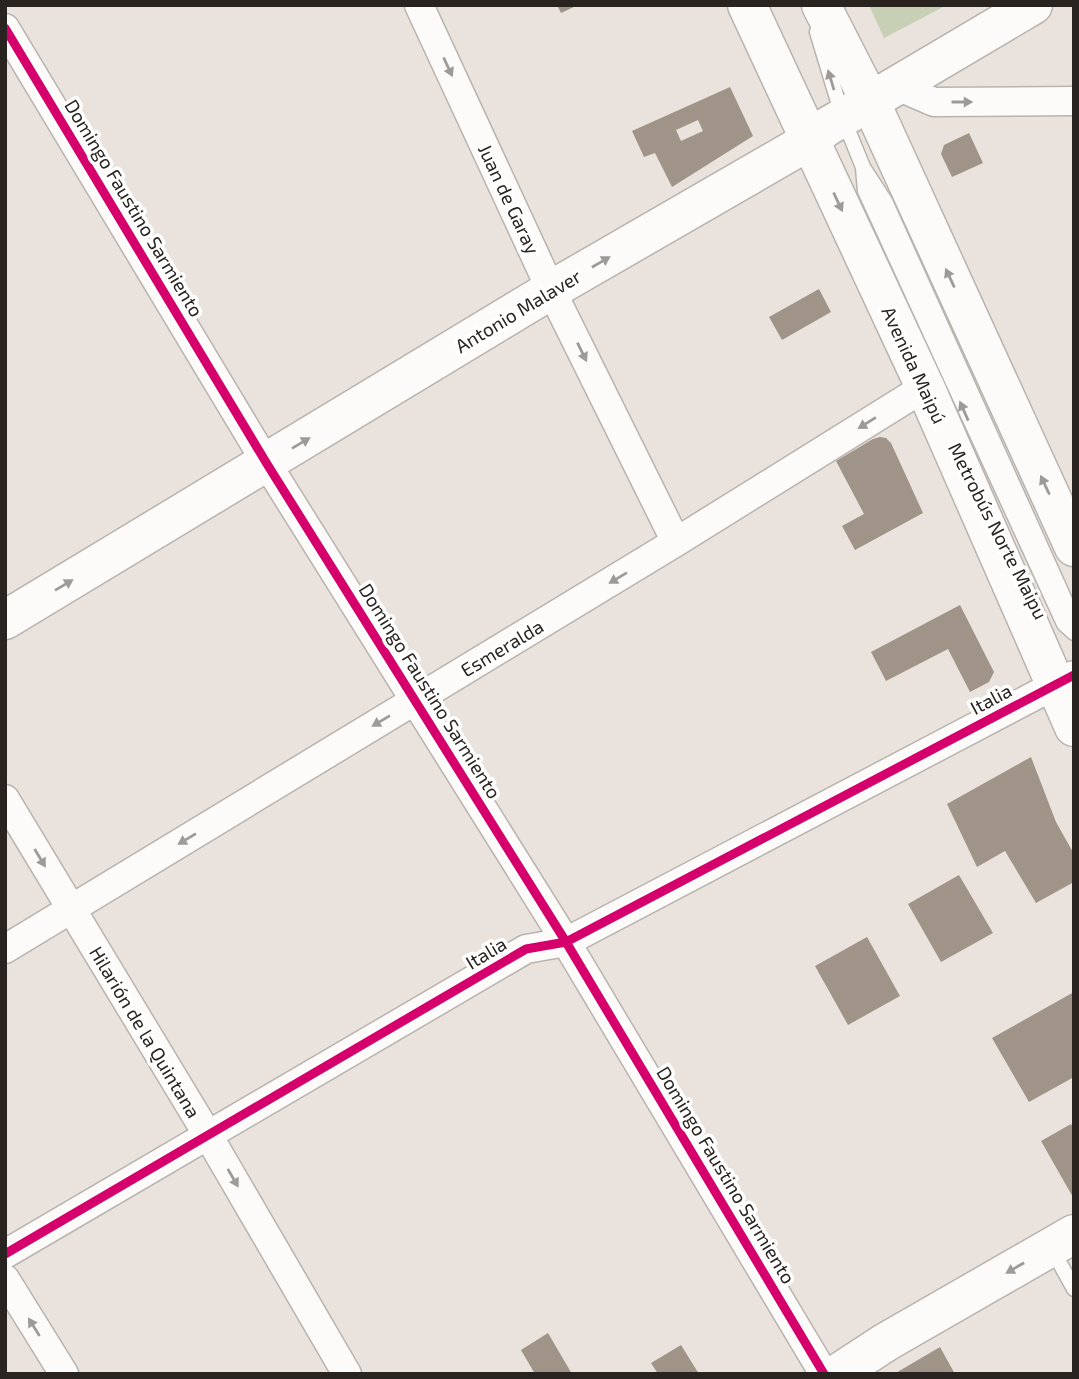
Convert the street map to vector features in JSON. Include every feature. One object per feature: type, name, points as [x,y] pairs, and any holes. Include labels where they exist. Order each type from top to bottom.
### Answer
[{"type":"main road","name":"Avenida Maipú","points":[[747,5],[809,141],[938,363],[1067,675],[1074,727]]},
{"type":"main road","points":[[821,5],[870,102],[1074,547]]},
{"type":"main road","name":"Antonio Malaver","points":[[5,620],[551,290],[809,141],[1033,5]]},
{"type":"main road","points":[[837,1374],[886,1342],[1062,1241]]},
{"type":"street","name":"Juan de Garay","points":[[419,5],[551,290],[676,542]]},
{"type":"street","name":"Domingo Faustino Sarmiento","points":[[5,28],[267,464],[566,942],[824,1374]]},
{"type":"street","points":[[870,102],[1074,102]]},
{"type":"street","name":"Esmeralda","points":[[5,949],[676,542],[938,363]]},
{"type":"street","name":"Italia","points":[[5,1254],[526,949],[566,942],[1067,675]]},
{"type":"street","name":"Hilarión de la Quintana","points":[[5,799],[209,1137],[347,1374]]},
{"type":"street","points":[[5,1279],[64,1374]]},
{"type":"lane","name":"Metrobús Norte Maipu","points":[[808,5],[870,102],[863,167],[865,191],[933,325],[938,363],[996,463],[1064,624],[1074,633]]},
{"type":"lane","name":"Metrobús Norte Maipu","points":[[920,295],[938,363],[1048,630]]},
{"type":"lane","name":"Metrobús Norte Maipu","points":[[996,463],[1074,620]]},
{"type":"lane","points":[[1062,1241],[1074,1289]]},
{"type":"green space","points":[[869,5],[947,5],[884,38]]},
{"type":"building","points":[[557,5],[578,5],[561,13]]},
{"type":"building","points":[[730,87],[753,136],[672,187],[655,153],[644,157],[632,131]],"holes":[[[698,120],[703,131],[681,141],[676,130]]]},
{"type":"building","points":[[969,133],[983,163],[952,177],[941,154],[944,145]]},
{"type":"building","points":[[819,289],[831,312],[782,340],[769,317]]},
{"type":"building","points":[[880,437],[891,443],[923,513],[855,550],[842,526],[864,514],[836,461]]},
{"type":"building","points":[[960,605],[994,672],[989,682],[970,692],[948,649],[886,681],[871,652]]},
{"type":"building","points":[[1031,757],[1056,822],[1074,854],[1074,882],[1036,903],[1005,851],[977,867],[947,804]]},
{"type":"building","points":[[959,875],[993,933],[941,962],[908,904]]},
{"type":"building","points":[[867,937],[900,996],[848,1025],[815,966]]},
{"type":"building","points":[[1074,992],[1074,1077],[1029,1102],[992,1038]]},
{"type":"building","points":[[1071,1124],[1074,1129],[1074,1199],[1041,1141]]},
{"type":"building","points":[[548,1333],[572,1374],[535,1374],[521,1350]]},
{"type":"building","points":[[681,1345],[699,1374],[658,1374],[651,1363]]},
{"type":"building","points":[[940,1347],[955,1374],[894,1374]]},
{"type":"cycle path","points":[[5,28],[267,464],[566,942],[824,1374]]},
{"type":"cycle path","points":[[5,1254],[526,949],[566,942],[1074,675]]}]
